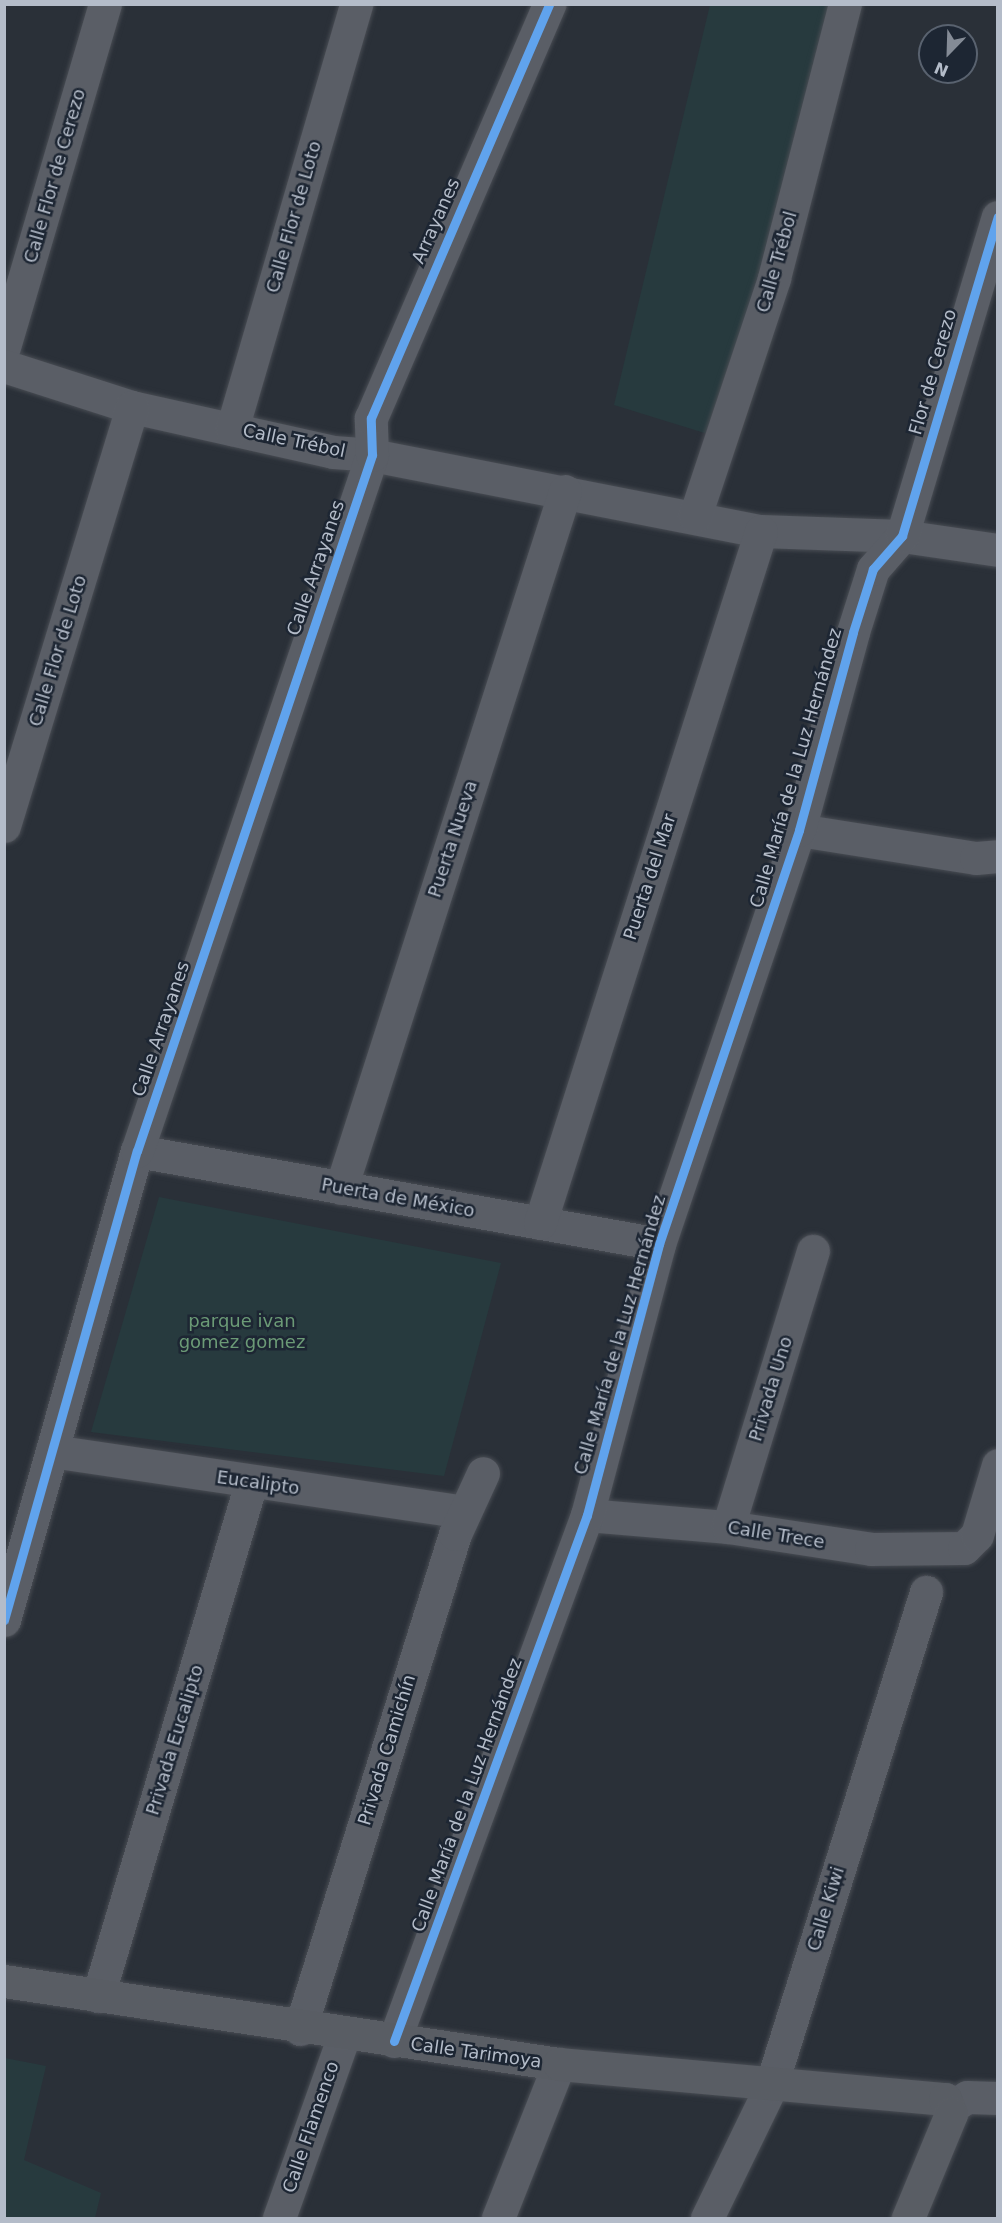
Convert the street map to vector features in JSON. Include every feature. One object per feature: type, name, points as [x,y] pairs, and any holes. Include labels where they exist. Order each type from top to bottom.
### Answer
[{"type":"street","name":"Calle Flor de Cerezo","points":[[4,348],[105,4]]},
{"type":"street","name":"Calle Flor de Loto","points":[[232,429],[356,4]]},
{"type":"street","name":"Arrayanes","points":[[372,455],[372,418],[408,324],[549,4]]},
{"type":"street","name":"Calle Trébol","points":[[695,516],[774,278],[845,4]]},
{"type":"street","name":"Flor de Cerezo","points":[[902,536],[998,217]]},
{"type":"street","name":"Calle Trébol","points":[[4,366],[132,407],[333,452],[372,455],[695,516],[761,531],[902,536],[998,550]]},
{"type":"street","name":"Calle Flor de Loto","points":[[4,826],[132,407]]},
{"type":"street","name":"Calle Arrayanes","points":[[4,1620],[137,1151],[372,455]]},
{"type":"street","name":"Puerta Nueva","points":[[341,1188],[566,491]]},
{"type":"street","name":"Puerta del Mar","points":[[540,1223],[761,531]]},
{"type":"street","name":"Calle María de la Luz Hernández","points":[[394,2041],[587,1515],[659,1244],[799,830],[873,569],[902,536]]},
{"type":"street","points":[[799,830],[976,858],[998,856]]},
{"type":"street","name":"Puerta de México","points":[[137,1151],[659,1244]]},
{"type":"street","name":"Privada Uno","points":[[728,1527],[813,1251]]},
{"type":"street","name":"Eucalipto","points":[[52,1451],[251,1483],[465,1512]]},
{"type":"street","name":"Calle Trece","points":[[587,1515],[728,1527],[871,1549],[964,1548],[977,1535],[998,1465]]},
{"type":"street","name":"Privada Camichín","points":[[300,2029],[465,1512],[483,1473]]},
{"type":"street","name":"Privada Eucalipto","points":[[98,1996],[251,1483]]},
{"type":"street","name":"Calle Kiwi","points":[[707,2218],[771,2086],[926,1592]]},
{"type":"street","name":"Calle Tarimoya","points":[[4,1981],[300,2029],[559,2064],[951,2105]]},
{"type":"street","name":"Calle Flamenco","points":[[279,2218],[344,2035]]},
{"type":"street","points":[[498,2218],[559,2064]]},
{"type":"street","points":[[908,2218],[951,2105],[967,2097],[998,2098]]},
{"type":"green space","points":[[710,5],[841,5],[724,439],[614,405]]},
{"type":"green space","name":"parque ivan gomez gomez","points":[[159,1197],[501,1263],[444,1476],[91,1432]]},
{"type":"green space","points":[[5,2058],[46,2066],[24,2160],[101,2193],[95,2218],[5,2218]]},
{"type":"cycle path","points":[[4,1620],[137,1151],[372,455],[371,418],[549,4]]},
{"type":"cycle path","points":[[394,2041],[587,1515],[659,1244],[799,830],[853,632],[873,569],[902,536],[998,217]]}]
